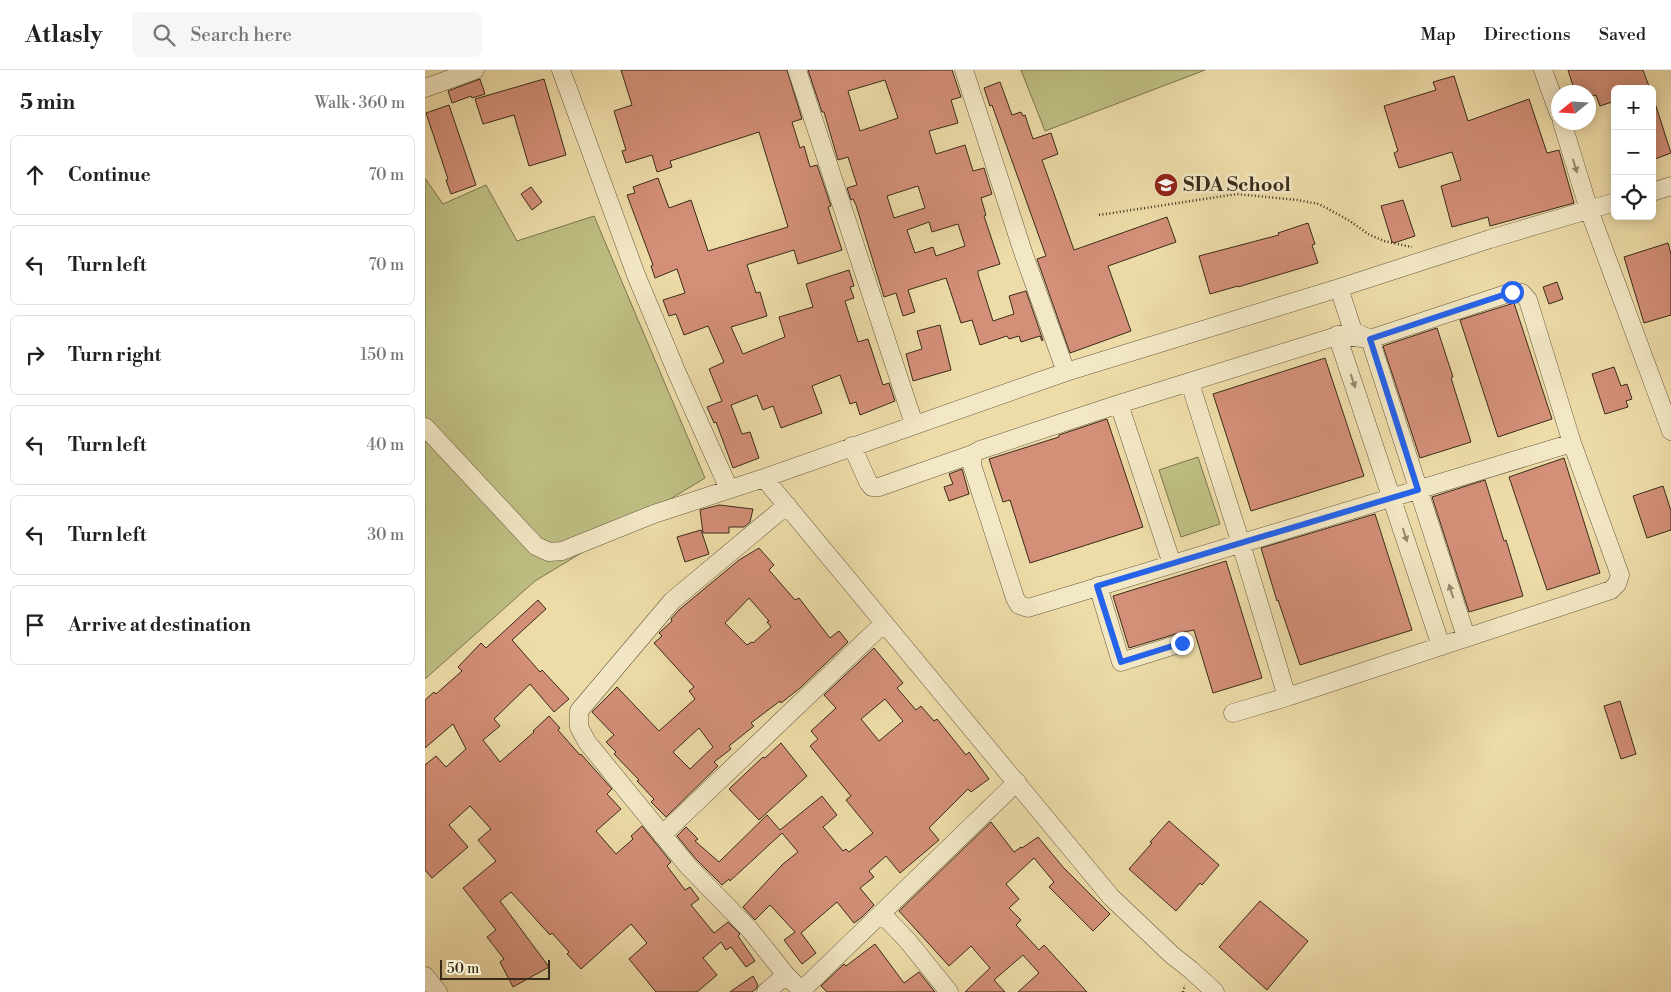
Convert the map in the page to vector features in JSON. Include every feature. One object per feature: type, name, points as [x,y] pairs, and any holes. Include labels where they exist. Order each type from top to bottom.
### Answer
[{"type":"street","points":[[561,70],[636,275],[729,489]]},
{"type":"street","points":[[797,70],[914,424]]},
{"type":"street","points":[[964,70],[1023,256],[1065,372]]},
{"type":"street","points":[[1543,70],[1551,92]]},
{"type":"street","points":[[425,88],[465,72]]},
{"type":"street","points":[[1564,130],[1589,210],[1671,431]]},
{"type":"street","points":[[1656,191],[1671,186]]},
{"type":"street","points":[[425,427],[536,546],[549,552],[562,551],[654,514],[764,478],[1065,372],[1611,203]]},
{"type":"street","points":[[1339,288],[1345,333],[1393,498],[1441,646]]},
{"type":"street","points":[[853,446],[868,482],[872,487],[879,487],[980,450],[1119,404],[1345,333],[1370,339],[1512,292],[1522,294],[1528,300],[1572,443],[1620,576],[1617,584],[1611,590],[1233,713]]},
{"type":"street","points":[[1370,339],[1466,637]]},
{"type":"street","points":[[1190,383],[1287,697]]},
{"type":"street","points":[[1119,404],[1172,564]]},
{"type":"street","points":[[973,454],[972,465],[1015,598],[1019,604],[1027,608],[1572,443]]},
{"type":"street","points":[[764,478],[1111,897],[1172,955],[1215,992]]},
{"type":"street","points":[[787,505],[672,601],[579,711],[579,726],[587,742],[662,835],[688,866],[750,930],[786,974],[803,991],[1017,782]]},
{"type":"street","points":[[1097,586],[1121,662],[1182,643]]},
{"type":"street","points":[[662,835],[884,623]]},
{"type":"street","points":[[882,914],[949,992]]},
{"type":"street","points":[[766,992],[786,974]]},
{"type":"street","points":[[425,976],[438,992]]},
{"type":"path","points":[[1099,215],[1237,194],[1297,200],[1319,204],[1350,221],[1367,234],[1384,241],[1419,248]]},
{"type":"green space","points":[[1021,70],[1205,70],[1045,131]]},
{"type":"green space","points":[[425,178],[443,204],[486,185],[517,241],[594,216],[705,478],[535,581],[425,679]]},
{"type":"green space","points":[[1198,457],[1220,524],[1181,537],[1159,470]]},
{"type":"building","points":[[621,70],[787,70],[802,119],[792,122],[800,148],[804,146],[810,167],[817,165],[831,206],[828,207],[842,250],[798,264],[794,250],[747,265],[756,293],[760,292],[767,316],[731,327],[743,354],[785,337],[779,317],[813,307],[806,284],[849,270],[854,286],[850,287],[854,298],[845,301],[858,342],[868,339],[883,385],[889,383],[895,401],[860,415],[856,402],[850,404],[840,375],[812,386],[822,413],[781,428],[773,406],[763,410],[757,395],[731,405],[742,434],[750,432],[759,458],[733,468],[716,422],[714,423],[707,407],[722,401],[709,369],[724,362],[708,326],[684,335],[676,314],[669,316],[663,300],[685,293],[677,269],[655,278],[651,266],[653,265],[627,195],[635,193],[633,187],[658,178],[669,208],[691,200],[708,251],[788,227],[759,132],[670,161],[672,167],[657,172],[652,155],[626,163],[622,151],[626,150],[614,111],[632,105]]},
{"type":"building","points":[[808,70],[952,70],[961,97],[951,100],[958,123],[929,131],[936,154],[965,145],[973,171],[984,168],[992,194],[981,198],[986,215],[984,216],[1000,264],[978,271],[978,274],[993,321],[1014,314],[1009,296],[1026,291],[1042,341],[1040,336],[1021,342],[1019,336],[1009,339],[1007,336],[980,345],[972,320],[961,323],[946,278],[908,290],[915,312],[903,316],[896,293],[884,297],[856,205],[853,199],[851,200],[847,188],[857,185],[848,157],[838,160],[824,112],[822,112]],"holes":[[[885,80],[898,118],[860,131],[848,91]],[[918,186],[925,208],[894,218],[887,196]],[[929,222],[932,232],[958,224],[965,246],[936,256],[933,247],[915,253],[907,230]]]},
{"type":"building","points":[[1568,70],[1643,70],[1649,85],[1611,85],[1611,102],[1600,106],[1596,95],[1596,85],[1573,85]]},
{"type":"building","points":[[1454,76],[1468,121],[1529,99],[1547,153],[1559,150],[1574,203],[1490,226],[1488,217],[1452,227],[1441,186],[1461,180],[1452,152],[1399,168],[1394,153],[1398,151],[1384,106],[1436,90],[1433,82]]},
{"type":"building","points":[[480,79],[485,94],[472,98],[471,96],[452,103],[448,91]]},
{"type":"building","points":[[544,79],[566,155],[529,166],[514,115],[483,124],[475,99]]},
{"type":"building","points":[[1000,82],[1012,115],[1021,112],[1023,116],[1025,115],[1033,139],[1051,133],[1058,154],[1042,160],[1074,250],[1167,217],[1176,242],[1108,266],[1131,331],[1070,353],[1037,259],[1046,256],[992,105],[990,106],[984,88]]},
{"type":"building","points":[[449,105],[476,185],[451,194],[446,180],[448,179],[426,113]]},
{"type":"building","points":[[1656,106],[1671,153],[1656,159]]},
{"type":"building","points":[[531,187],[542,202],[532,210],[521,194]]},
{"type":"building","points":[[1403,200],[1415,236],[1394,243],[1392,242],[1381,206]]},
{"type":"building","points":[[1308,223],[1315,244],[1312,245],[1318,263],[1210,294],[1199,256],[1279,235],[1278,233]]},
{"type":"building","points":[[1668,243],[1671,254],[1671,315],[1644,323],[1624,257]]},
{"type":"building","points":[[1557,282],[1563,299],[1549,304],[1543,287]]},
{"type":"building","points":[[1514,303],[1552,419],[1498,437],[1460,320]]},
{"type":"building","points":[[940,325],[951,370],[913,381],[906,354],[922,349],[917,331]]},
{"type":"building","points":[[1437,328],[1471,442],[1420,458],[1383,346]]},
{"type":"building","points":[[1325,358],[1364,476],[1251,511],[1213,394]]},
{"type":"building","points":[[1614,367],[1621,386],[1627,384],[1632,399],[1626,401],[1628,407],[1605,414],[1592,374]]},
{"type":"building","points":[[1107,419],[1143,527],[1030,563],[1010,500],[1003,502],[989,459],[1059,437],[1059,435]]},
{"type":"building","points":[[1564,458],[1600,573],[1547,590],[1509,477]]},
{"type":"building","points":[[962,469],[969,494],[949,501],[944,487],[953,484],[949,474]]},
{"type":"building","points":[[1485,480],[1523,596],[1469,612],[1432,497]]},
{"type":"building","points":[[1663,486],[1671,511],[1671,530],[1647,538],[1633,496]]},
{"type":"building","points":[[719,505],[753,509],[750,522],[744,527],[729,527],[729,533],[703,533],[700,510]]},
{"type":"building","points":[[1375,514],[1412,630],[1300,665],[1277,601],[1261,548]]},
{"type":"building","points":[[701,530],[709,554],[685,562],[677,537]]},
{"type":"building","points":[[759,548],[774,565],[769,570],[795,600],[799,598],[830,638],[839,631],[848,642],[800,688],[751,723],[754,726],[729,746],[731,749],[714,762],[718,766],[666,817],[651,802],[654,799],[637,781],[639,780],[614,754],[616,752],[606,742],[614,735],[592,712],[617,687],[659,731],[695,699],[689,691],[694,687],[654,643],[662,636],[659,633],[672,621],[671,619],[680,609],[739,560]],"holes":[[[749,598],[769,621],[767,622],[771,627],[753,643],[747,645],[725,623]],[[699,728],[713,747],[690,769],[673,752]]]},
{"type":"building","points":[[1226,561],[1262,678],[1213,693],[1194,630],[1129,648],[1113,596]]},
{"type":"building","points":[[538,600],[546,609],[512,640],[540,672],[542,670],[569,699],[554,712],[530,684],[494,719],[500,726],[483,740],[500,762],[549,716],[560,728],[558,730],[612,789],[607,794],[621,809],[596,831],[616,854],[633,839],[631,836],[642,826],[671,862],[667,866],[685,890],[690,887],[699,899],[691,905],[714,933],[728,922],[740,934],[738,936],[755,961],[746,967],[731,947],[726,950],[721,942],[703,958],[717,975],[697,992],[656,992],[629,959],[647,943],[631,924],[581,969],[552,933],[550,935],[511,892],[500,901],[549,967],[513,987],[500,962],[504,959],[487,937],[496,930],[463,888],[496,861],[478,840],[491,829],[470,806],[449,825],[468,847],[432,878],[425,870],[425,765],[436,756],[446,767],[466,749],[453,724],[425,748],[425,700],[434,692],[436,694],[462,671],[458,667],[481,643],[486,648]]},
{"type":"building","points":[[874,648],[903,683],[897,688],[916,710],[921,706],[934,721],[937,719],[966,755],[969,752],[989,779],[971,792],[968,789],[929,828],[939,840],[900,873],[886,856],[869,871],[874,877],[860,888],[874,905],[862,917],[854,923],[837,902],[801,933],[816,953],[802,964],[784,940],[795,932],[770,905],[755,920],[743,907],[783,864],[798,852],[782,833],[730,881],[729,879],[722,885],[696,859],[677,836],[686,827],[698,839],[695,841],[719,862],[767,815],[780,830],[822,796],[837,815],[823,827],[843,851],[846,849],[849,852],[873,833],[846,800],[851,796],[810,746],[818,739],[811,731],[836,708],[824,695]],"holes":[[[885,699],[903,721],[879,741],[861,719]]]},
{"type":"building","points":[[1620,701],[1636,754],[1621,759],[1604,706]]},
{"type":"building","points":[[781,743],[807,776],[759,820],[729,789]]},
{"type":"building","points":[[1169,821],[1219,865],[1202,885],[1200,883],[1176,911],[1129,869]]},
{"type":"building","points":[[991,822],[1014,852],[1038,837],[1063,867],[1110,914],[1093,931],[1049,887],[1054,882],[1034,858],[1006,884],[1019,899],[1009,908],[1021,920],[1016,925],[1039,950],[1044,945],[1087,992],[1018,992],[1039,973],[1023,955],[994,980],[1005,992],[965,992],[990,968],[971,946],[949,966],[899,911]]},
{"type":"building","points":[[1260,901],[1308,941],[1267,990],[1219,947]]},
{"type":"building","points":[[875,944],[904,983],[919,972],[935,992],[827,992],[821,986],[844,964],[846,966]]},
{"type":"building","points":[[753,976],[758,985],[752,992],[730,992]]},
{"type":"place","name":"SDA School","points":[[1166,185]]},
{"type":"route","points":[[1182,643],[1121,662],[1097,586],[1418,490],[1370,339],[1512,292]]}]
